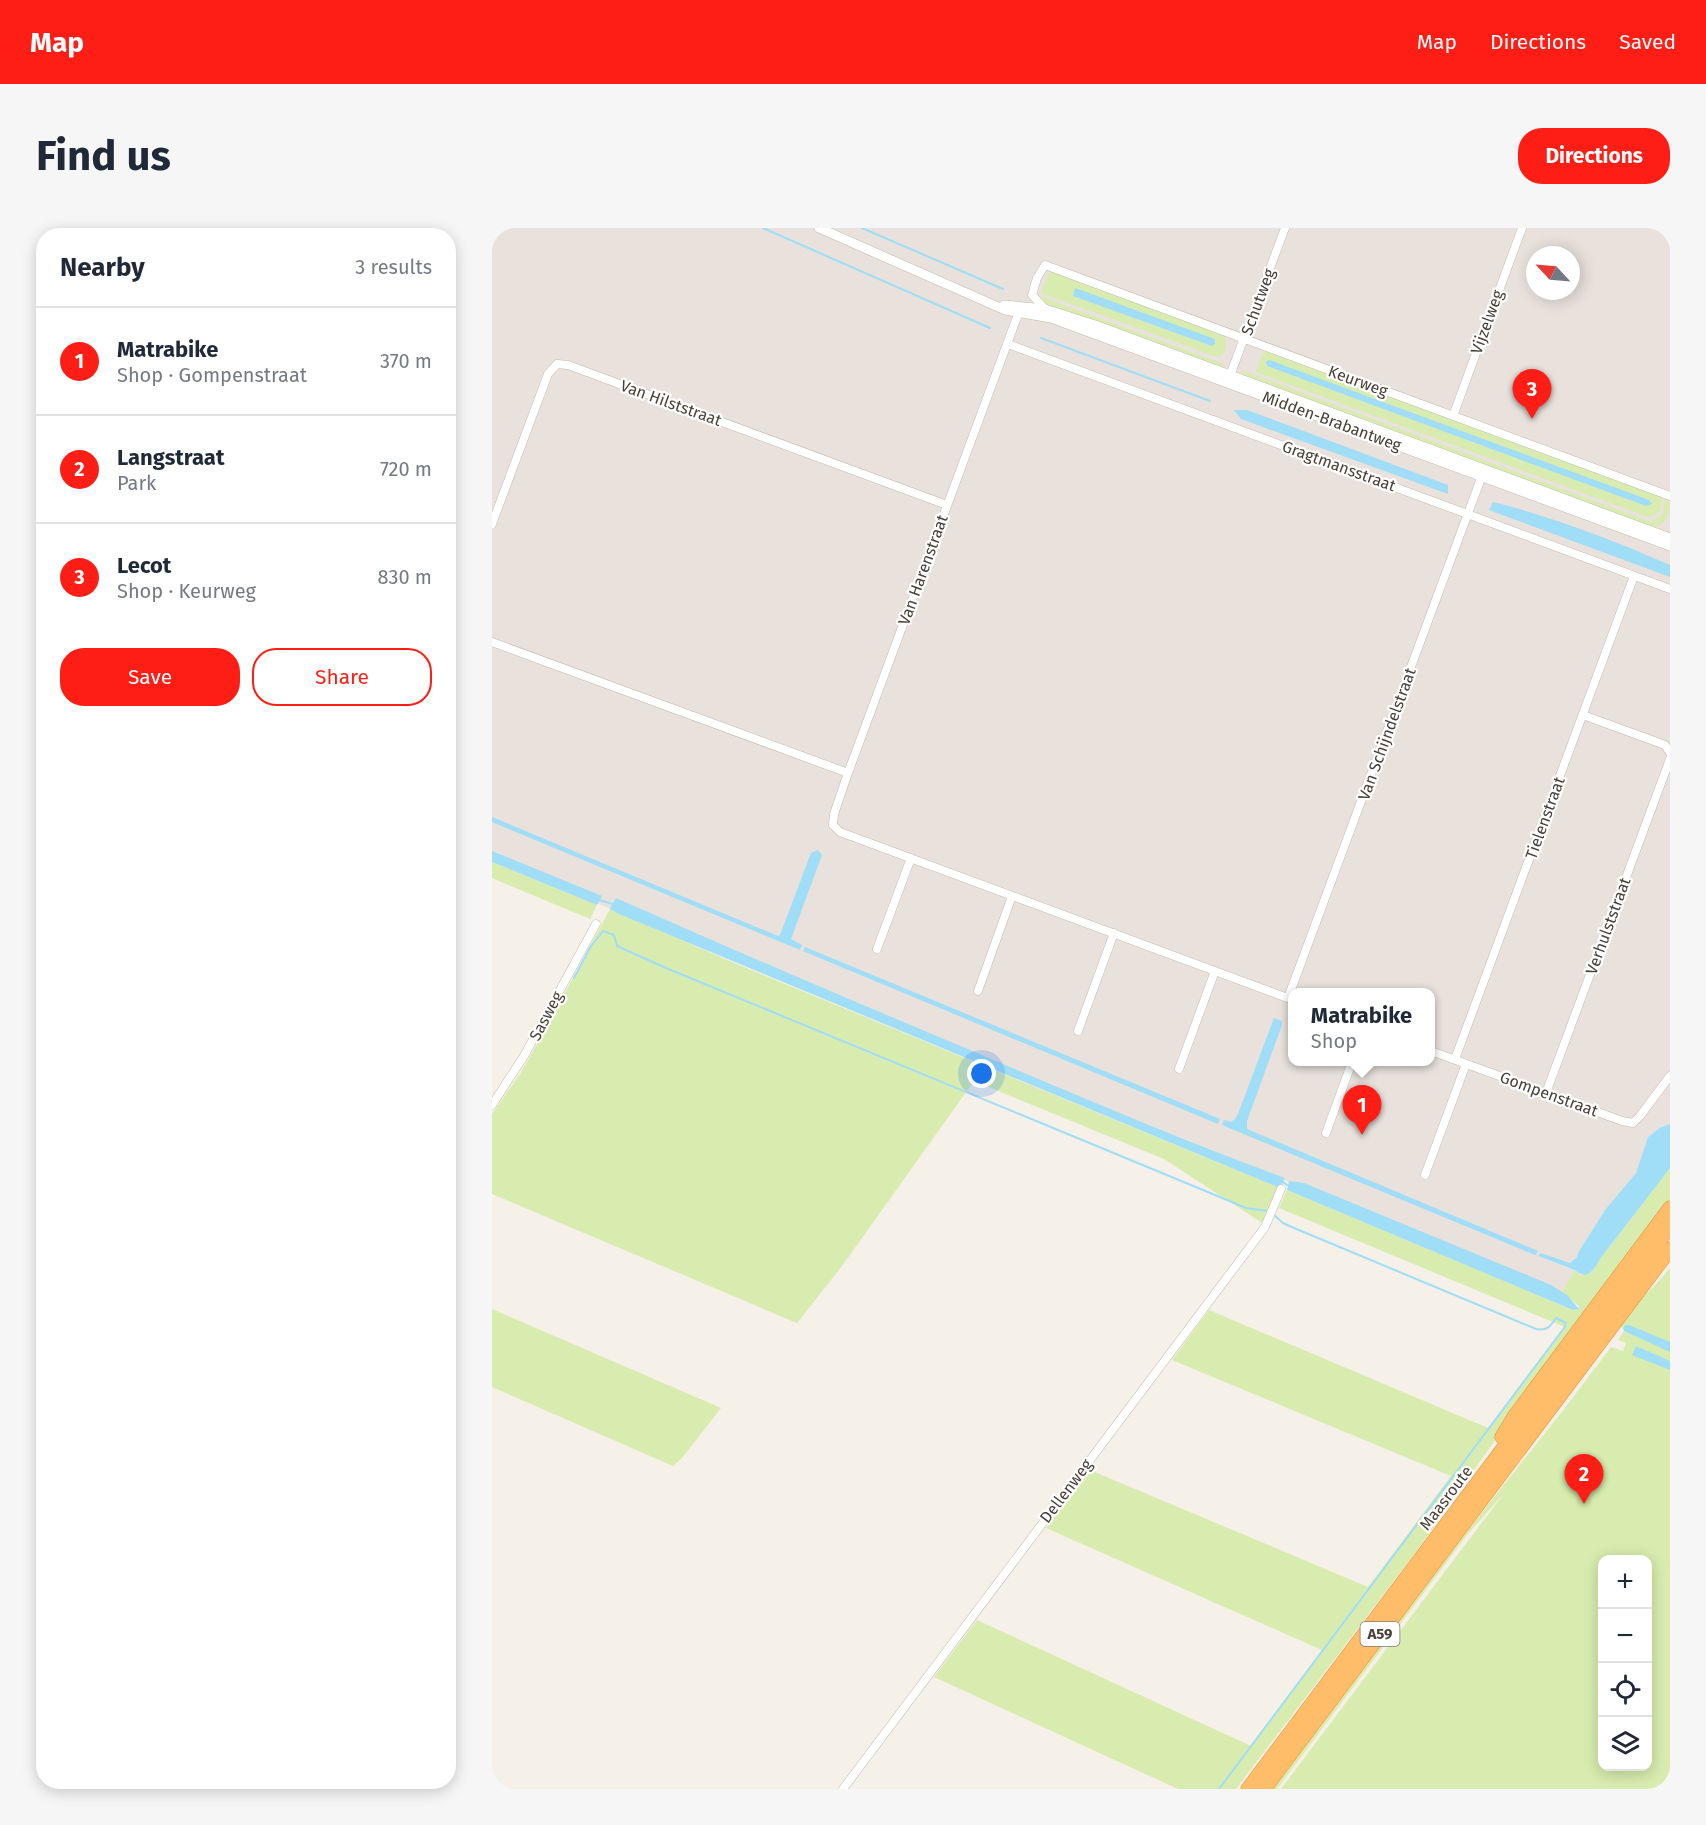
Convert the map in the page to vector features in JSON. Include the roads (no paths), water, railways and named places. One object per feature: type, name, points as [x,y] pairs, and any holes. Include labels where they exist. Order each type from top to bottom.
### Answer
[{"type":"highway","name":"A59","points":[[1461,1506],[1514,1417],[1670,1208]]},
{"type":"highway","name":"Maasroute","points":[[1248,1789],[1670,1226]]},
{"type":"highway","name":"Maasroute","points":[[1264,1789],[1670,1249]]},
{"type":"highway","name":"A59","points":[[1644,1284],[1670,1258]]},
{"type":"street","name":"Midden-Brabantweg","points":[[819,228],[993,303],[1051,318],[1229,379],[1668,539]]},
{"type":"street","name":"Schutweg","points":[[1229,379],[1286,228]]},
{"type":"street","name":"Vijzelweg","points":[[1453,416],[1522,228]]},
{"type":"street","name":"Keurweg","points":[[1045,309],[1032,295],[1045,265],[1670,496]]},
{"type":"street","name":"Midden-Brabantweg","points":[[1020,310],[1045,309],[1095,325],[1229,379]]},
{"type":"street","name":"Van Harenstraat","points":[[911,858],[840,832],[833,825],[834,814],[1020,310]]},
{"type":"street","name":"Gragtmansstraat","points":[[1008,344],[1670,589]]},
{"type":"street","name":"Van Hilststraat","points":[[492,524],[548,374],[557,364],[568,365],[947,505]]},
{"type":"street","name":"Van Schijndelstraat","points":[[1295,988],[1483,473]]},
{"type":"street","name":"Tielenstraat","points":[[1455,1059],[1634,576]]},
{"type":"street","points":[[492,642],[848,773]]},
{"type":"street","points":[[1583,715],[1665,745],[1670,753]]},
{"type":"street","name":"Verhulststraat","points":[[1546,1093],[1670,759]]},
{"type":"street","points":[[877,949],[911,858],[1288,998]]},
{"type":"street","points":[[978,991],[1012,896]]},
{"type":"street","name":"Sasweg","points":[[492,1106],[524,1056],[596,924]]},
{"type":"street","points":[[1078,1032],[1114,933]]},
{"type":"street","points":[[1179,1069],[1215,971]]},
{"type":"street","name":"Gompenstraat","points":[[1435,1052],[1622,1121],[1633,1123],[1670,1076]]},
{"type":"street","points":[[1425,1175],[1466,1064]]},
{"type":"street","points":[[1326,1133],[1351,1066]]},
{"type":"street","name":"Dellenweg","points":[[843,1789],[1259,1235],[1281,1189]]},
{"type":"water","points":[[1075,288],[1215,339],[1215,344],[1212,346],[1073,296]]},
{"type":"water","points":[[1269,360],[1649,500],[1652,504],[1646,506],[1267,366],[1266,362]]},
{"type":"water","points":[[1234,410],[1247,410],[1448,485],[1448,494],[1241,419]]},
{"type":"water","points":[[1493,502],[1605,538],[1670,565],[1670,577],[1489,510]]},
{"type":"water","points":[[492,817],[778,936],[811,853],[818,850],[822,855],[791,939],[802,945],[800,950],[492,822]]},
{"type":"water","points":[[492,851],[602,896],[597,905],[492,862]]},
{"type":"water","points":[[616,898],[1087,1100],[1285,1178],[1280,1188],[619,914],[610,909]]},
{"type":"water","points":[[805,947],[1220,1119],[1218,1124],[803,951]]},
{"type":"water","points":[[1274,1018],[1282,1021],[1282,1025],[1247,1121],[1247,1129],[1538,1251],[1535,1255],[1222,1125],[1224,1120],[1231,1122],[1238,1114]]},
{"type":"water","points":[[1670,1124],[1670,1168],[1590,1273],[1584,1275],[1538,1256],[1541,1253],[1570,1263],[1577,1257],[1605,1210],[1636,1173],[1648,1137],[1661,1127]]},
{"type":"water","points":[[1289,1181],[1304,1183],[1551,1285],[1567,1295],[1579,1309],[1573,1310],[1287,1190]]},
{"type":"water","points":[[1625,1325],[1670,1342],[1670,1352],[1624,1331]]},
{"type":"water","points":[[1636,1346],[1670,1361],[1670,1370],[1632,1355]]},
{"type":"waterway","points":[[763,228],[990,328]]},
{"type":"waterway","points":[[862,228],[1003,289]]},
{"type":"waterway","points":[[1041,338],[1210,401]]},
{"type":"waterway","points":[[599,900],[613,904]]},
{"type":"waterway","points":[[574,978],[591,946],[603,931],[614,935],[617,946],[666,968],[1246,1208],[1268,1211]]},
{"type":"waterway","points":[[1283,1182],[1287,1185]]},
{"type":"waterway","points":[[1219,1789],[1566,1323],[1556,1318],[1548,1328],[1536,1329],[1294,1228],[1283,1223],[1273,1214]]},
{"type":"place","name":"Lecot","points":[[1532,419]]},
{"type":"place","name":"Matrabike","points":[[1362,1135]]},
{"type":"place","name":"Langstraat","points":[[1584,1504]]}]
